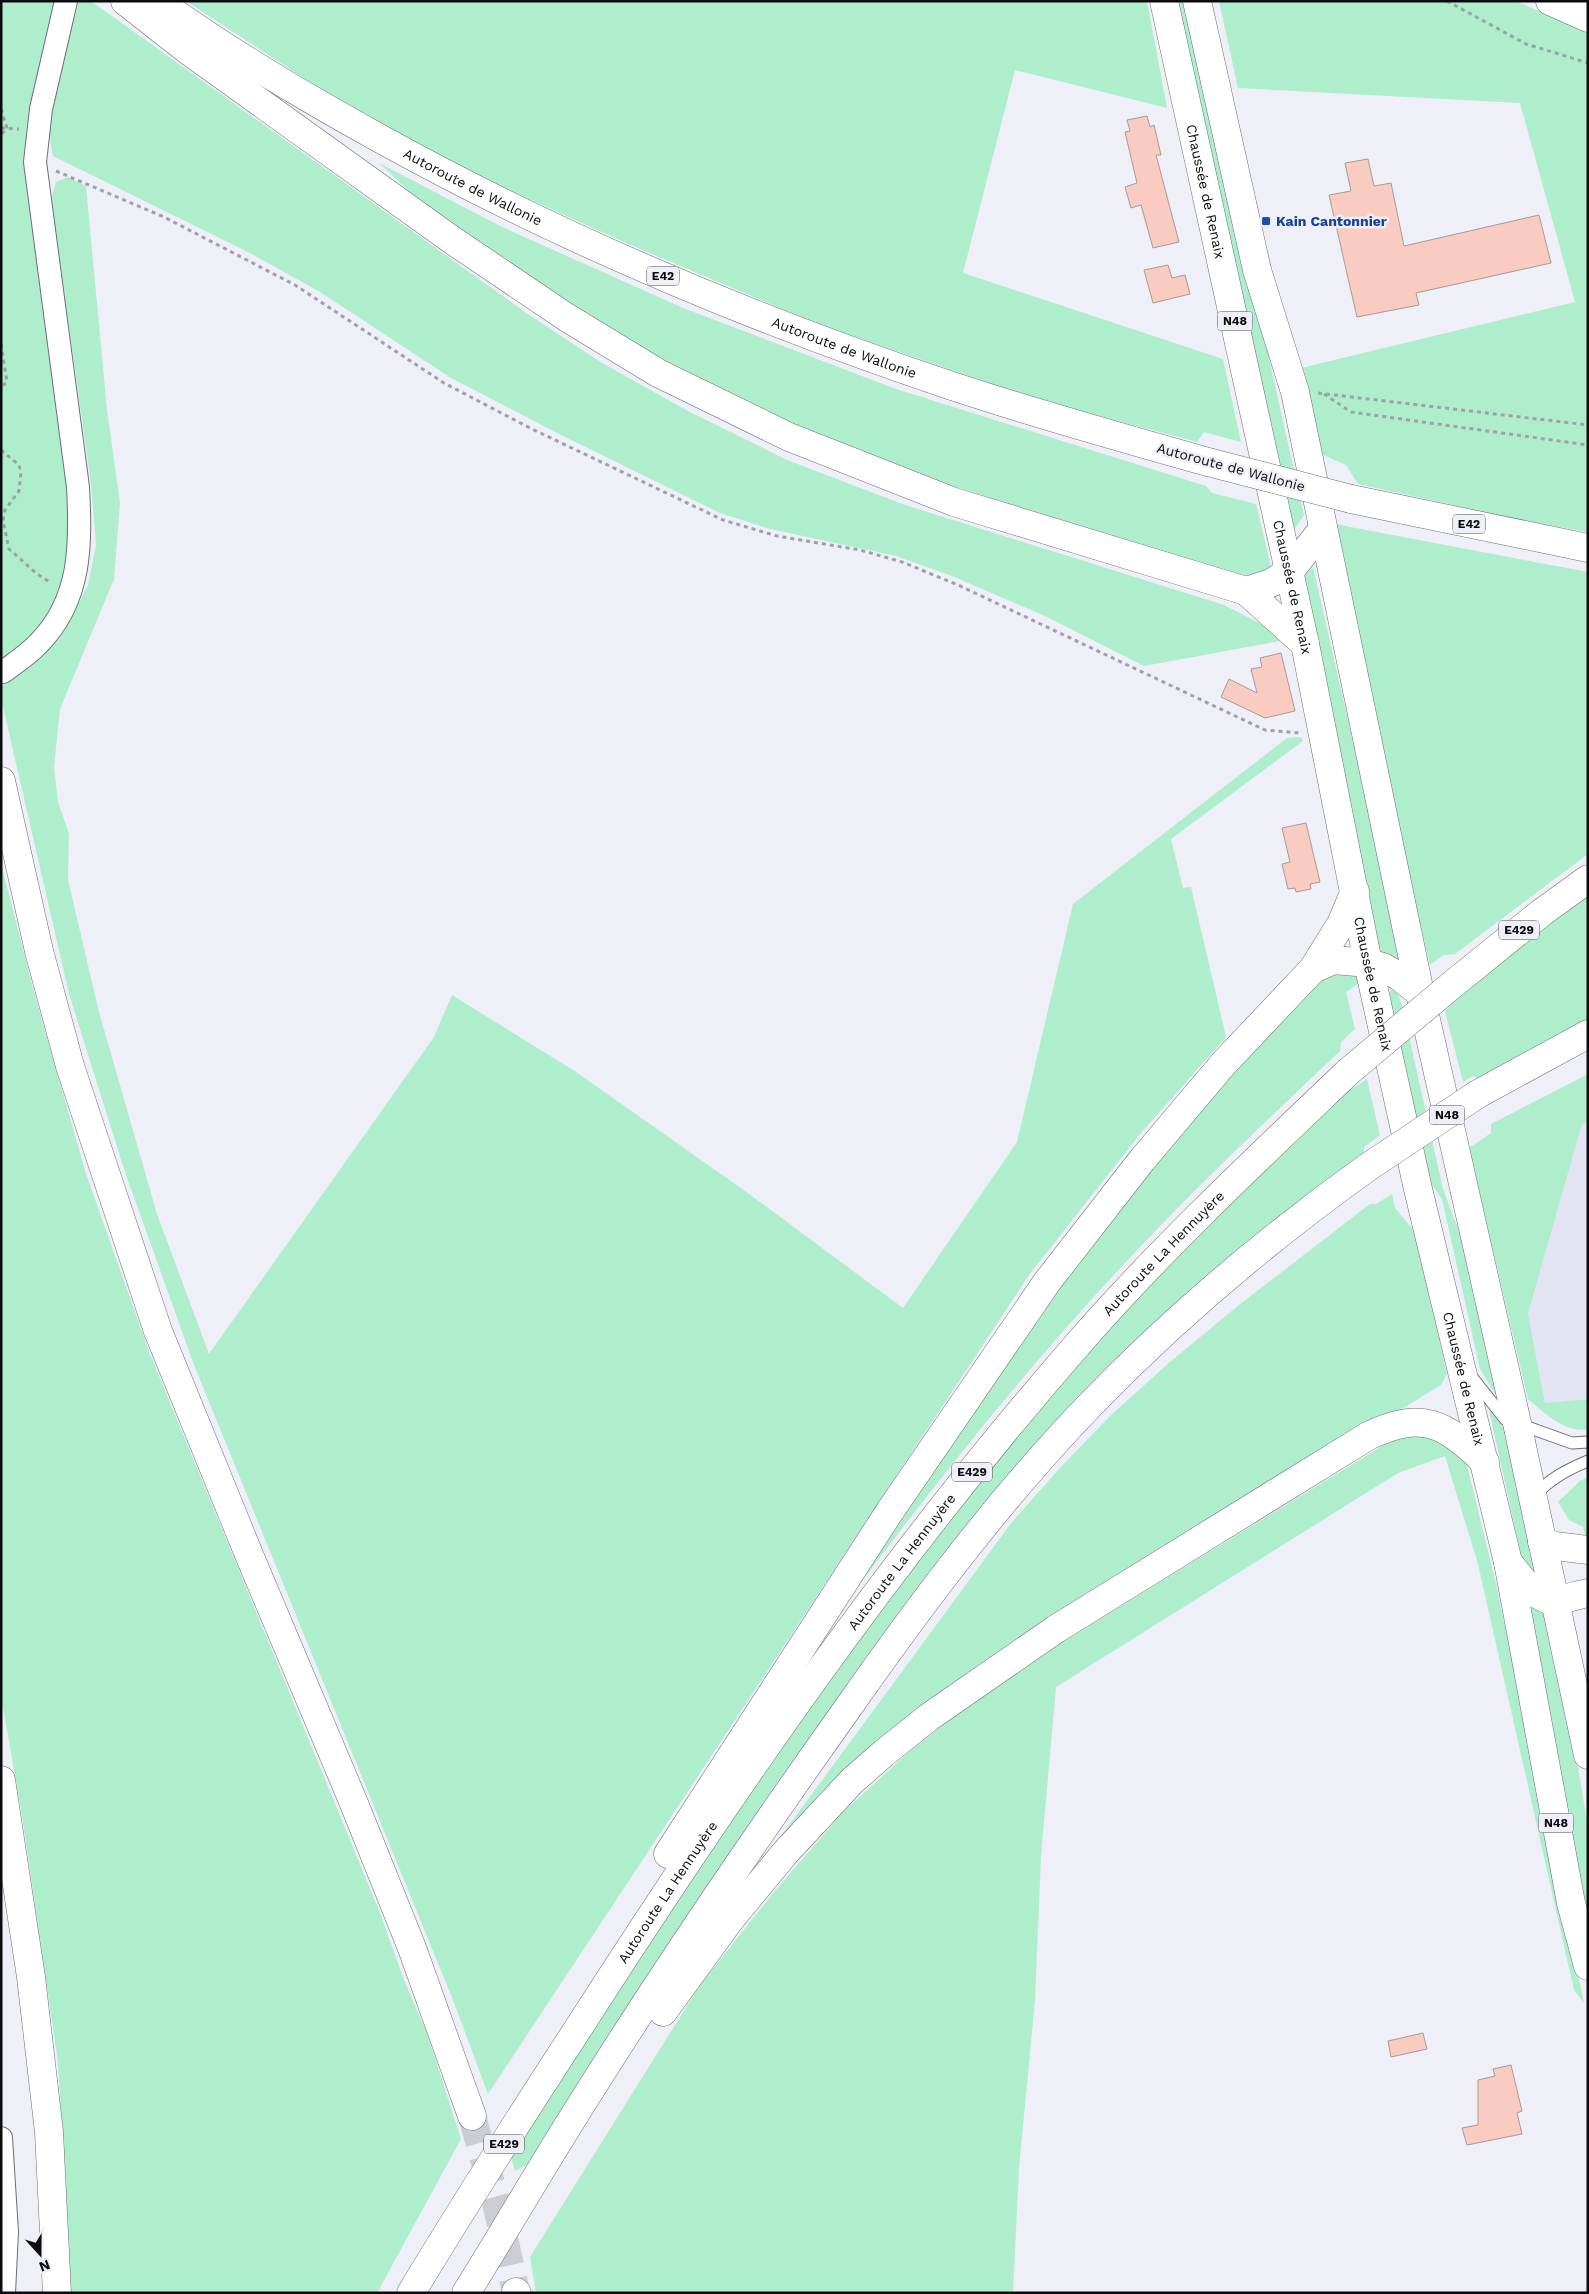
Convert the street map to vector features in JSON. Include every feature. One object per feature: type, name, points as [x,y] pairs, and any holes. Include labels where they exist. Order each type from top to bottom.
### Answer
[{"type":"main road","points":[[125,1],[190,52],[460,246],[566,318],[658,373],[788,437],[954,502],[1246,592],[1306,644]]},
{"type":"main road","name":"Autoroute de Wallonie","points":[[158,1],[200,32],[323,107],[436,170],[531,217],[729,305],[951,386],[1067,422],[1208,462],[1351,499],[1588,548]]},
{"type":"main road","name":"Chaussée de Renaix","points":[[1164,1],[1306,644],[1368,963],[1418,1188],[1508,1562],[1571,1903],[1588,1966]]},
{"type":"main road","name":"N48","points":[[1196,1],[1257,270],[1295,392],[1322,530],[1420,993],[1517,1423],[1588,1755]]},
{"type":"main road","points":[[1550,1],[1588,18]]},
{"type":"main road","points":[[1246,592],[1271,583],[1290,571],[1322,530]]},
{"type":"main road","points":[[1,781],[40,951],[70,1066],[158,1331],[412,1948],[472,2116]]},
{"type":"main road","name":"Autoroute La Hennuyère","points":[[411,2293],[704,1833],[924,1530],[1086,1335],[1243,1172],[1348,1072],[1452,984],[1541,913],[1588,879]]},
{"type":"main road","points":[[649,1917],[666,1857],[890,1511],[984,1370],[1047,1282],[1142,1160],[1224,1063],[1313,969],[1341,924],[1355,891]]},
{"type":"main road","points":[[1313,969],[1334,960],[1368,963],[1383,967],[1400,976],[1420,993]]},
{"type":"main road","points":[[466,2293],[570,2123],[769,1818],[870,1676],[954,1563],[1037,1464],[1090,1405],[1148,1348],[1244,1261],[1302,1215],[1368,1167],[1478,1094],[1588,1034]]},
{"type":"main road","points":[[570,2123],[620,2079],[678,1989],[729,1921],[821,1813],[852,1781],[961,1694],[1056,1629],[1368,1436],[1391,1425],[1413,1422],[1440,1426],[1458,1436],[1485,1462]]},
{"type":"main road","points":[[1542,1542],[1555,1546],[1588,1550]]},
{"type":"main road","points":[[1508,1562],[1529,1588],[1547,1599],[1555,1600],[1588,1593]]},
{"type":"main road","points":[[1,1780],[31,1978],[48,2122],[57,2293]]},
{"type":"street","points":[[3,672],[39,644],[58,618],[74,582],[80,539],[78,486],[35,162],[38,124],[66,1]]},
{"type":"street","points":[[1,2138],[8,2232],[4,2293]]},
{"type":"lane","points":[[1461,1363],[1505,1419],[1572,1443],[1588,1442]]},
{"type":"lane","points":[[1533,1498],[1547,1482],[1559,1474],[1588,1461]]},
{"type":"path","points":[[1447,1],[1526,44],[1588,63]]},
{"type":"path","points":[[1,109],[6,128],[1,135]]},
{"type":"path","points":[[35,162],[164,217],[286,280],[444,383],[532,429],[723,520],[777,536],[860,550],[902,562],[958,585],[1265,730],[1324,734]]},
{"type":"path","points":[[1,344],[7,382],[1,387]]},
{"type":"path","points":[[1295,392],[1323,393],[1588,425]]},
{"type":"path","points":[[1323,393],[1350,412],[1588,445]]},
{"type":"path","points":[[1,450],[19,464],[21,472],[19,491],[4,510],[3,521],[9,549],[36,573],[69,594]]},
{"type":"shaded area","points":[[1588,1122],[1588,1399],[1545,1403],[1528,1314],[1582,1124]]},
{"type":"green space","points":[[1,1],[58,1],[31,109],[78,522],[61,599],[34,637],[1,661]]},
{"type":"green space","points":[[79,1],[91,1],[525,312],[602,363],[688,411],[787,460],[905,505],[1224,605],[1263,625],[1280,641],[1144,666],[1047,617],[952,576],[896,556],[770,529],[720,513],[561,435],[451,378],[320,292],[250,253],[53,156],[50,138],[50,119],[53,99],[62,58]]},
{"type":"green space","points":[[186,1],[1147,1],[1167,108],[1015,70],[963,273],[1223,359],[1241,442],[1204,432],[1197,442],[1039,400],[818,324],[626,243],[465,170],[325,92]]},
{"type":"green space","points":[[1171,1],[1189,1],[1304,515],[1289,537]]},
{"type":"green space","points":[[1219,1],[1515,1],[1588,31],[1588,532],[1516,519],[1358,484],[1346,465],[1314,451],[1297,369],[1575,302],[1520,103],[1238,88]]},
{"type":"green space","points":[[379,163],[502,227],[683,308],[896,389],[1206,486],[1212,493],[1256,504],[1271,567],[1268,575],[1232,579],[860,455],[758,414],[594,325],[470,238],[410,192]]},
{"type":"green space","points":[[68,177],[86,186],[107,410],[120,503],[114,579],[60,709],[54,767],[58,802],[69,834],[68,880],[99,1012],[157,1214],[209,1354],[434,1037],[452,995],[576,1072],[745,1191],[903,1308],[1017,1142],[1073,904],[1287,738],[1301,737],[1303,741],[1171,839],[1183,888],[1191,887],[1226,1037],[1141,1133],[1029,1275],[488,2094],[453,2000],[194,1365],[125,1172],[69,994],[1,698],[1,686],[39,659],[63,633],[88,585],[96,545],[91,483],[51,199],[56,182]]},
{"type":"green space","points":[[1329,523],[1588,572],[1588,854],[1455,954],[1444,955],[1430,965],[1362,674]]},
{"type":"green space","points":[[1313,567],[1406,973],[1378,958],[1298,583]]},
{"type":"green space","points":[[1,864],[33,988],[86,1174],[150,1354],[380,1913],[404,1980],[427,2033],[461,2139],[377,2293],[67,2293],[68,2236],[58,2062],[23,1822],[1,1695]]},
{"type":"green space","points":[[1588,894],[1588,1023],[1482,1080],[1473,1076],[1463,1082],[1445,1011],[1468,987]]},
{"type":"green space","points":[[1358,971],[1361,982],[1346,992],[1355,1029],[1341,1042],[1340,1051],[1181,1205],[1090,1301],[957,1458],[832,1621],[921,1479],[1167,1138],[1319,975]]},
{"type":"green space","points":[[1391,988],[1398,994],[1402,1005],[1443,1189],[1466,1250],[1502,1405],[1480,1369],[1442,1199],[1427,1178],[1388,1001]]},
{"type":"green space","points":[[1588,1074],[1588,1122],[1582,1124],[1528,1314],[1545,1403],[1588,1399],[1588,1429],[1580,1430],[1555,1421],[1528,1399],[1469,1148],[1491,1133],[1491,1124]]},
{"type":"green space","points":[[1367,1079],[1380,1135],[1364,1147],[1364,1154],[1086,1393],[531,2163],[515,2171],[510,2153],[759,1771],[961,1501],[1139,1293],[1346,1089],[1352,1089]]},
{"type":"green space","points":[[1392,1194],[1395,1208],[1416,1233],[1447,1374],[1441,1385],[1038,1630],[759,1866],[1012,1522],[1060,1468],[1110,1416],[1170,1362],[1239,1305],[1370,1204],[1376,1204]]},
{"type":"green space","points":[[1489,1410],[1507,1431],[1538,1571],[1531,1574],[1522,1559]]},
{"type":"green space","points":[[1405,1432],[1431,1432],[1466,1461],[1497,1588],[1584,2003],[1574,1990],[1478,1564],[1445,1456],[1398,1473],[1056,1687],[1041,1856],[1035,2000],[1019,2168],[1013,2293],[536,2293],[530,2257],[700,1985],[774,1892],[843,1812],[910,1751],[974,1700],[1015,1671]]},
{"type":"green space","points":[[1588,1478],[1588,1548],[1583,1527],[1569,1520],[1558,1502],[1581,1480]]},
{"type":"green space","points":[[1528,1597],[1547,1611],[1574,1742],[1588,1828],[1588,1923]]},
{"type":"building","points":[[1147,116],[1150,127],[1154,125],[1161,155],[1156,155],[1179,242],[1153,248],[1141,205],[1131,208],[1125,187],[1137,183],[1125,132],[1130,131],[1127,120]]},
{"type":"building","points":[[1368,159],[1374,186],[1391,183],[1404,246],[1539,215],[1551,263],[1416,293],[1419,305],[1357,317],[1329,195],[1351,191],[1345,163]]},
{"type":"building","points":[[1168,265],[1172,278],[1185,275],[1190,294],[1153,303],[1144,270]]},
{"type":"building","points":[[1281,653],[1295,711],[1265,718],[1221,697],[1229,679],[1257,693],[1251,669],[1262,667],[1260,658]]},
{"type":"building","points":[[1306,823],[1320,882],[1310,884],[1311,889],[1296,892],[1295,888],[1288,889],[1282,864],[1290,862],[1282,828]]},
{"type":"building","points":[[1423,2033],[1427,2049],[1391,2057],[1388,2041]]},
{"type":"building","points":[[1511,2065],[1522,2111],[1517,2113],[1522,2134],[1467,2145],[1462,2128],[1478,2125],[1478,2080],[1495,2076],[1493,2069]]},
{"type":"tunnel","points":[[472,2116],[495,2198],[516,2292]]},
{"type":"place","name":"Kain Cantonnier","points":[[1266,221]]}]
